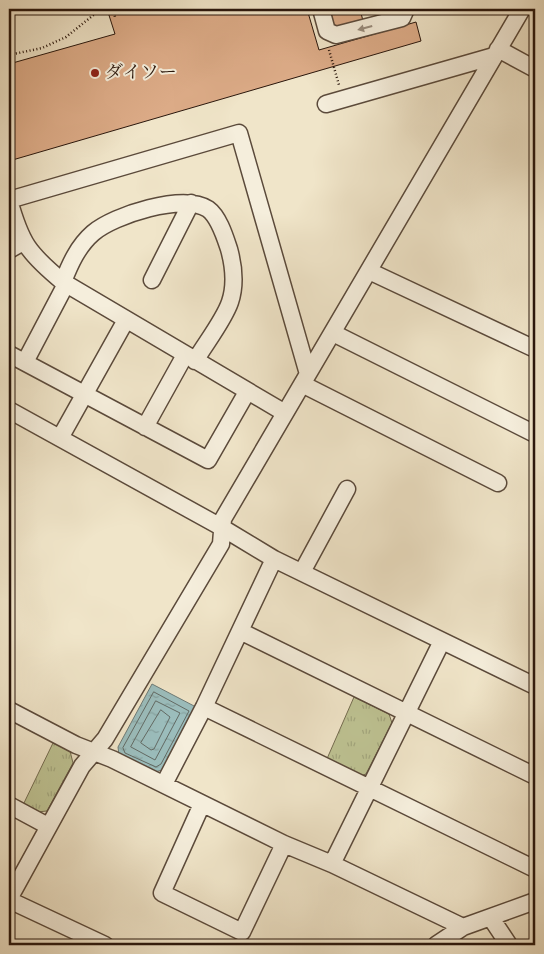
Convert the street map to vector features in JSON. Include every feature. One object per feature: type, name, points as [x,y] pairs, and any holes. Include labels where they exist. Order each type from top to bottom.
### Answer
[{"type":"street","points":[[321,9],[327,31],[336,36],[402,18],[406,9]]},
{"type":"street","points":[[105,945],[9,899],[30,864],[34,850],[82,766],[105,739],[221,544],[223,519],[522,9]]},
{"type":"street","points":[[326,104],[496,52],[535,69]]},
{"type":"street","points":[[285,413],[64,283],[16,246],[9,200],[239,133],[305,379],[498,483]]},
{"type":"street","points":[[152,280],[191,203]]},
{"type":"street","points":[[25,362],[78,251],[92,234],[113,220],[170,204],[191,203],[208,209],[218,222],[231,257],[235,281],[230,303],[190,358],[145,427]]},
{"type":"street","points":[[370,271],[535,349]]},
{"type":"street","points":[[60,438],[126,320]]},
{"type":"street","points":[[333,333],[535,434]]},
{"type":"street","points":[[9,354],[208,460],[247,392]]},
{"type":"street","points":[[9,410],[221,527],[274,559],[535,686]]},
{"type":"street","points":[[302,572],[347,489]]},
{"type":"street","points":[[164,784],[204,707],[274,559]]},
{"type":"street","points":[[240,631],[535,776]]},
{"type":"street","points":[[332,864],[442,641]]},
{"type":"street","points":[[204,707],[535,870]]},
{"type":"street","points":[[9,710],[76,745],[164,784],[284,844],[332,864],[463,927]]},
{"type":"street","points":[[202,804],[162,893],[242,932],[284,844]]},
{"type":"street","points":[[9,806],[48,826]]},
{"type":"street","points":[[436,945],[463,927],[535,901]]},
{"type":"street","points":[[491,918],[509,945]]},
{"type":"path","points":[[9,55],[29,52],[61,40],[101,9]]},
{"type":"path","points":[[113,9],[115,17]]},
{"type":"green space","points":[[354,697],[389,714],[392,723],[366,774],[357,777],[326,761]]},
{"type":"green space","points":[[53,743],[70,751],[73,763],[47,811],[37,812],[23,805]]},
{"type":"water","points":[[152,684],[196,707],[165,769],[155,772],[119,756],[118,747]]},
{"type":"building","points":[[107,9],[307,9],[319,50],[416,22],[421,41],[9,161],[9,64],[115,34]]},
{"type":"building","points":[[328,9],[360,9],[363,21],[333,29]]},
{"type":"place","name":"ダイソー","points":[[95,73]]}]
